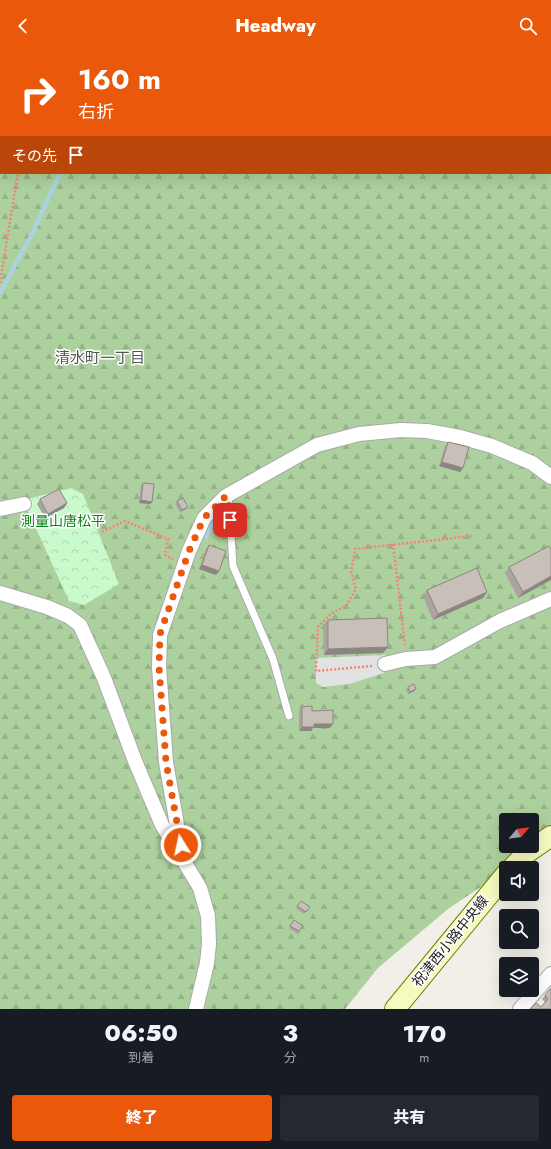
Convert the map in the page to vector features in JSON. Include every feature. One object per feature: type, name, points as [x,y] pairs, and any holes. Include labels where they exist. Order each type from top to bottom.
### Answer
[{"type":"main road","points":[[519,861],[528,852],[551,836]]},
{"type":"main road","name":"祝津西小路中央線","points":[[395,1009],[499,883]]},
{"type":"street","points":[[183,859],[166,762],[159,667],[160,634],[184,563],[204,518],[226,496],[317,445],[359,434],[401,430],[427,431],[460,436],[492,446],[532,463],[551,477]]},
{"type":"street","points":[[0,509],[24,504]]},
{"type":"street","points":[[0,593],[47,607],[68,616],[80,625],[104,678],[135,761],[162,825],[200,888],[208,916],[210,931],[207,963],[196,1009]]},
{"type":"street","points":[[385,664],[406,659],[435,657],[500,621],[551,599]]},
{"type":"street","points":[[520,1009],[551,974]]},
{"type":"lane","points":[[226,496],[229,504],[233,566],[273,659],[289,716]]},
{"type":"path","points":[[0,283],[18,174]]},
{"type":"path","points":[[102,532],[125,521],[168,539],[165,555],[184,563]]},
{"type":"path","points":[[385,664],[316,671],[318,627],[332,613],[346,606],[356,589],[351,572],[355,549],[472,536]]},
{"type":"path","points":[[393,544],[406,659]]},
{"type":"green space","points":[[0,174],[551,174],[551,843],[539,850],[539,813],[499,813],[499,853],[534,853],[521,861],[499,861],[499,875],[448,909],[378,968],[345,1009],[0,1009]]},
{"type":"green space","name":"測量山唐松平","points":[[71,488],[83,494],[119,584],[84,605],[69,601],[23,500]]},
{"type":"shaded area","points":[[385,655],[384,673],[349,684],[323,687],[316,683],[316,658]]},
{"type":"building","points":[[448,442],[469,447],[463,468],[442,462]]},
{"type":"building","points":[[143,483],[154,484],[152,502],[141,500]]},
{"type":"building","points":[[59,489],[67,503],[48,514],[40,499]]},
{"type":"building","points":[[183,498],[188,507],[182,510],[177,501]]},
{"type":"building","points":[[209,545],[226,551],[219,571],[202,565]]},
{"type":"building","points":[[549,546],[551,549],[551,576],[523,592],[509,567]]},
{"type":"building","points":[[477,568],[487,592],[438,614],[427,590]]},
{"type":"building","points":[[387,618],[388,647],[328,649],[328,620]]},
{"type":"building","points":[[414,684],[416,689],[410,692],[408,687]]},
{"type":"building","points":[[312,706],[312,711],[333,710],[333,724],[314,724],[314,727],[302,727],[302,707]]},
{"type":"building","points":[[301,901],[310,907],[306,912],[297,906]]},
{"type":"building","points":[[294,920],[303,926],[299,931],[290,926]]},
{"type":"building","points":[[551,988],[551,1009],[530,1009],[536,1003],[541,1007],[548,999],[545,995]]},
{"type":"waterway","points":[[0,293],[31,236],[60,174]]},
{"type":"waterway","points":[[206,537],[212,525],[223,513]]},
{"type":"district","name":"清水町一丁目","points":[[100,358]]},
{"type":"route","points":[[181,845],[166,762],[159,667],[160,634],[189,551],[204,518],[226,496],[229,504],[230,520]]}]
